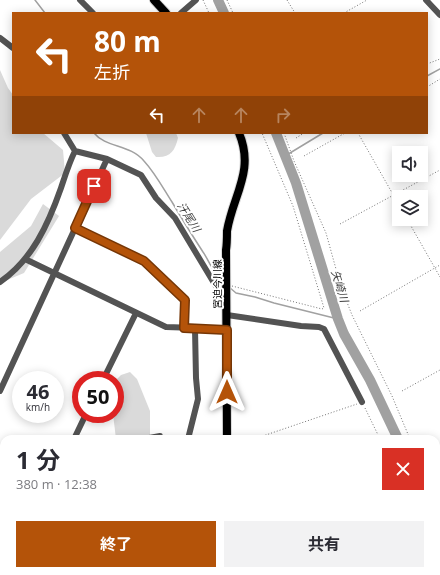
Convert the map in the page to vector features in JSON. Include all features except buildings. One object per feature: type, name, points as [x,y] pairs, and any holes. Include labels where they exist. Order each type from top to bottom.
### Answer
[{"type":"main road","points":[[154,0],[165,12]]},
{"type":"main road","name":"宮迫今川線","points":[[227,435],[227,231],[244,173],[245,155],[239,134]]},
{"type":"street","points":[[80,0],[92,12]]},
{"type":"street","points":[[182,12],[196,0]]},
{"type":"street","points":[[426,0],[440,15]]},
{"type":"street","points":[[0,38],[12,47]]},
{"type":"street","points":[[65,134],[75,151],[107,158],[141,175],[156,198],[175,218],[226,303]]},
{"type":"street","points":[[0,282],[15,270],[36,245],[50,218],[69,162],[75,151]]},
{"type":"street","points":[[0,391],[107,158]]},
{"type":"street","points":[[75,228],[144,261],[185,300],[184,328]]},
{"type":"street","points":[[25,259],[166,326],[227,330]]},
{"type":"street","points":[[107,371],[136,313]]},
{"type":"street","points":[[227,315],[324,329],[362,402]]},
{"type":"street","points":[[189,435],[198,399],[195,328]]},
{"type":"street","points":[[76,435],[82,423]]},
{"type":"path","points":[[203,0],[209,12]]},
{"type":"path","points":[[227,0],[233,12]]},
{"type":"path","points":[[288,0],[294,12]]},
{"type":"path","points":[[346,12],[367,0]]},
{"type":"path","points":[[428,64],[440,58]]},
{"type":"path","points":[[428,86],[440,79]]},
{"type":"path","points":[[226,284],[324,308],[293,206],[262,134]]},
{"type":"path","points":[[284,134],[294,161],[326,233],[352,315],[392,396],[408,435]]},
{"type":"path","points":[[296,138],[302,134]]},
{"type":"path","points":[[304,156],[343,134]]},
{"type":"path","points":[[359,134],[392,192]]},
{"type":"path","points":[[405,190],[440,170]]},
{"type":"path","points":[[340,224],[392,197]]},
{"type":"path","points":[[411,226],[440,277]]},
{"type":"path","points":[[360,312],[440,265]]},
{"type":"path","points":[[402,391],[440,370]]},
{"type":"path","points":[[266,435],[362,402],[378,435]]},
{"type":"shaded area","points":[[0,70],[12,94],[12,134],[44,134],[63,150],[65,173],[31,199],[0,240]]},
{"type":"shaded area","points":[[146,134],[176,134],[178,138],[171,153],[165,156],[156,157],[152,152]]},
{"type":"shaded area","points":[[43,204],[59,216],[24,273],[0,283],[0,252],[31,226]]},
{"type":"shaded area","points":[[130,372],[137,379],[150,411],[150,435],[116,435],[114,423],[124,423],[124,374]]},
{"type":"waterway","name":"汗尾川","points":[[35,0],[44,12]]},
{"type":"waterway","name":"矢崎川","points":[[218,0],[224,12]]},
{"type":"waterway","points":[[428,75],[440,69]]},
{"type":"waterway","name":"汗尾川","points":[[95,134],[105,141],[132,152],[144,161],[152,170],[214,272],[223,282]]},
{"type":"waterway","name":"矢崎川","points":[[276,134],[296,183],[338,319],[344,334],[370,380],[396,435]]},
{"type":"waterway","points":[[285,156],[321,134]]},
{"type":"waterway","points":[[229,287],[236,293],[338,319]]},
{"type":"route","points":[[94,186],[75,228],[144,261],[185,300],[184,328],[227,330],[227,392]]}]
